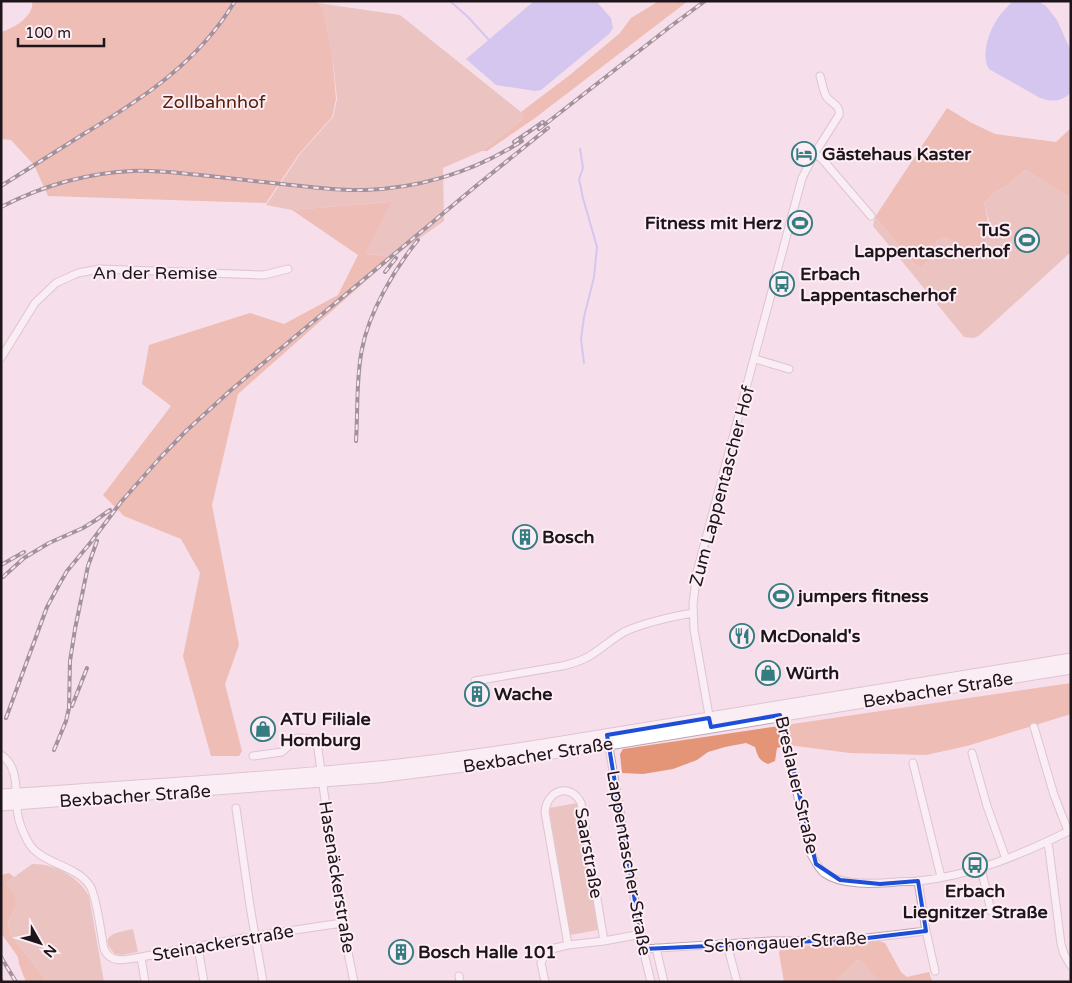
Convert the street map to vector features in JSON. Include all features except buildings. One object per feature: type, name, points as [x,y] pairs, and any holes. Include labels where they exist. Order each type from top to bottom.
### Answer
[{"type":"main road","name":"Bexbacher Straße","points":[[1,795],[17,799],[322,777],[370,768],[608,739],[710,723],[1071,659]]},
{"type":"main road","name":"Bexbacher Straße","points":[[710,723],[745,722],[779,711],[1071,668]]},
{"type":"main road","name":"Bexbacher Straße","points":[[1,806],[17,799]]},
{"type":"street","name":"Zum Lappentascher Hof","points":[[710,723],[694,630],[694,589],[802,178],[840,112],[826,95],[820,76]]},
{"type":"street","points":[[815,153],[871,216]]},
{"type":"street","name":"An der Remise","points":[[1,358],[36,303],[56,283],[78,273],[100,269],[264,275],[288,269]]},
{"type":"street","points":[[755,359],[789,369]]},
{"type":"street","points":[[475,681],[574,663],[587,658],[624,632],[693,613]]},
{"type":"street","name":"Breslauer Straße","points":[[779,711],[811,854],[816,864],[824,872],[840,880],[880,884],[941,877],[982,868],[1020,854],[1069,830]]},
{"type":"street","points":[[1034,727],[1054,794],[1069,830]]},
{"type":"street","name":"Hasenäckerstraße","points":[[253,756],[282,752],[297,738],[310,738],[316,743],[342,923],[354,982]]},
{"type":"street","name":"Lappentascher Straße","points":[[608,739],[643,949],[651,982]]},
{"type":"street","points":[[972,753],[987,806],[1006,859]]},
{"type":"street","points":[[1,755],[12,766],[17,799]]},
{"type":"street","points":[[913,763],[941,877]]},
{"type":"street","name":"Saarstraße","points":[[568,946],[545,812],[550,797],[564,791],[573,793],[581,803],[604,941]]},
{"type":"street","name":"Steinackerstraße","points":[[17,799],[20,823],[30,845],[42,856],[80,876],[90,886],[95,900],[104,949],[106,954],[113,960],[141,957],[255,936],[342,923]]},
{"type":"street","points":[[236,808],[263,982]]},
{"type":"street","points":[[1047,842],[1061,944],[1071,966]]},
{"type":"street","points":[[982,868],[991,911]]},
{"type":"street","points":[[918,881],[935,971]]},
{"type":"street","name":"Schongauer Straße","points":[[643,949],[771,941],[859,939],[926,931]]},
{"type":"street","points":[[544,982],[541,963],[544,956],[555,948],[641,934]]},
{"type":"street","points":[[727,944],[737,982]]},
{"type":"street","points":[[198,947],[204,982]]},
{"type":"street","name":"Lappentascher Straße","points":[[656,948],[664,982]]},
{"type":"street","points":[[141,957],[145,982]]},
{"type":"highlighted area","points":[[780,715],[816,864],[840,880],[880,884],[918,881],[926,931],[859,939],[643,949],[607,735],[709,718],[711,727]]},
{"type":"shaded area","points":[[534,1],[596,1],[611,18],[613,28],[609,34],[541,90],[535,91],[496,85],[466,59]]},
{"type":"shaded area","points":[[1013,1],[1038,1],[1046,6],[1057,20],[1071,51],[1071,93],[1060,100],[1053,101],[1040,98],[989,69],[986,58],[986,46],[990,33],[1003,11]]},
{"type":"shaded area","points":[[318,3],[400,15],[521,112],[523,119],[482,151],[443,168],[444,221],[393,257],[366,254],[390,202],[292,210],[266,205],[300,154],[333,117],[337,99],[332,53],[323,8]]},
{"type":"shaded area","points":[[1025,170],[1071,198],[1071,252],[980,335],[974,338],[964,337],[873,226],[875,217],[915,264],[921,268],[933,255],[937,240],[947,235],[965,250],[989,221],[984,203],[995,192],[1007,186]]},
{"type":"shaded area","points":[[577,803],[598,930],[570,935],[549,808]]},
{"type":"shaded area","points":[[32,864],[49,866],[65,872],[85,889],[89,896],[104,982],[46,982],[10,934],[8,923],[16,907],[6,883]]},
{"type":"shaded area","points":[[133,929],[138,952],[122,955],[115,954],[110,948],[108,939],[116,933]]},
{"type":"shaded area","points":[[859,959],[879,982],[834,982]]},
{"type":"green space","name":"Zollbahnhof","points":[[32,1],[312,1],[318,3],[323,8],[332,53],[336,99],[332,117],[299,154],[266,203],[48,196],[34,165],[11,140],[1,139],[1,32],[17,25],[27,17],[32,7]]},
{"type":"green space","points":[[659,1],[688,1],[535,118],[487,151],[482,151],[523,119],[521,112],[620,33],[631,18]]},
{"type":"green space","points":[[947,108],[995,134],[1056,142],[1071,128],[1071,198],[1025,170],[1007,186],[995,192],[984,203],[988,219],[988,234],[982,245],[975,249],[965,250],[947,236],[937,240],[933,255],[921,268],[915,264],[875,217]]},
{"type":"green space","points":[[391,202],[366,254],[393,257],[238,394],[212,505],[239,645],[225,684],[242,751],[239,756],[211,756],[183,656],[200,573],[181,539],[124,516],[103,495],[171,406],[142,384],[149,345],[250,313],[284,324],[338,295],[358,255],[292,210]]},
{"type":"green space","points":[[1071,683],[1071,714],[967,746],[926,755],[850,753],[788,745],[777,748],[775,761],[768,764],[760,759],[755,747],[746,743],[708,752],[697,760],[673,769],[643,774],[622,773],[620,754],[623,749]]},
{"type":"green space","points":[[9,873],[14,877],[6,883],[15,895],[16,907],[8,923],[10,934],[46,982],[26,982],[18,957],[1,933],[1,875]]},
{"type":"green space","points":[[879,941],[885,943],[901,972],[907,977],[929,972],[932,981],[879,982],[859,959],[834,982],[784,982],[779,953],[781,946]]},
{"type":"waterway","points":[[450,1],[489,40]]},
{"type":"waterway","points":[[580,149],[583,168],[579,179],[597,247],[594,277],[584,317],[581,339],[584,363]]},
{"type":"railway","points":[[1,186],[126,108],[167,78],[204,43],[235,1]]},
{"type":"railway","points":[[539,129],[705,1]]},
{"type":"railway","points":[[514,142],[543,122]]},
{"type":"railway","points":[[6,718],[47,607],[67,571],[121,502],[159,459],[186,431],[231,390],[548,128]]},
{"type":"railway","points":[[1,207],[32,193],[65,182],[115,172],[132,171],[174,173],[334,189],[386,189],[427,182],[467,169],[504,152],[522,141]]},
{"type":"railway","points":[[356,441],[359,371],[365,335],[384,291],[418,240]]},
{"type":"railway","points":[[385,272],[396,258]]},
{"type":"railway","points":[[3,577],[24,558],[49,543],[83,528],[110,510]]},
{"type":"railway","points":[[54,750],[66,721],[69,708],[70,661],[75,629],[88,566],[97,541]]},
{"type":"railway","points":[[1,565],[24,552]]},
{"type":"railway","points":[[72,706],[87,668]]},
{"type":"railway","points":[[1,957],[16,982]]},
{"type":"place","name":"Gästehaus Kaster","points":[[804,154]]},
{"type":"place","name":"Fitness mit Herz","points":[[800,223]]},
{"type":"place","name":"TuS Lappentascherhof","points":[[1027,240]]},
{"type":"place","name":"Erbach Lappentascherhof","points":[[782,284]]},
{"type":"place","name":"Bosch","points":[[525,537]]},
{"type":"place","name":"jumpers fitness","points":[[781,596]]},
{"type":"place","name":"McDonald's","points":[[742,636]]},
{"type":"place","name":"Würth","points":[[768,673]]},
{"type":"place","name":"Wache","points":[[477,694]]},
{"type":"place","name":"ATU Filiale Homburg","points":[[263,729]]},
{"type":"place","name":"Erbach Liegnitzer Straße","points":[[975,865]]},
{"type":"place","name":"Bosch Halle 101","points":[[401,952]]}]
